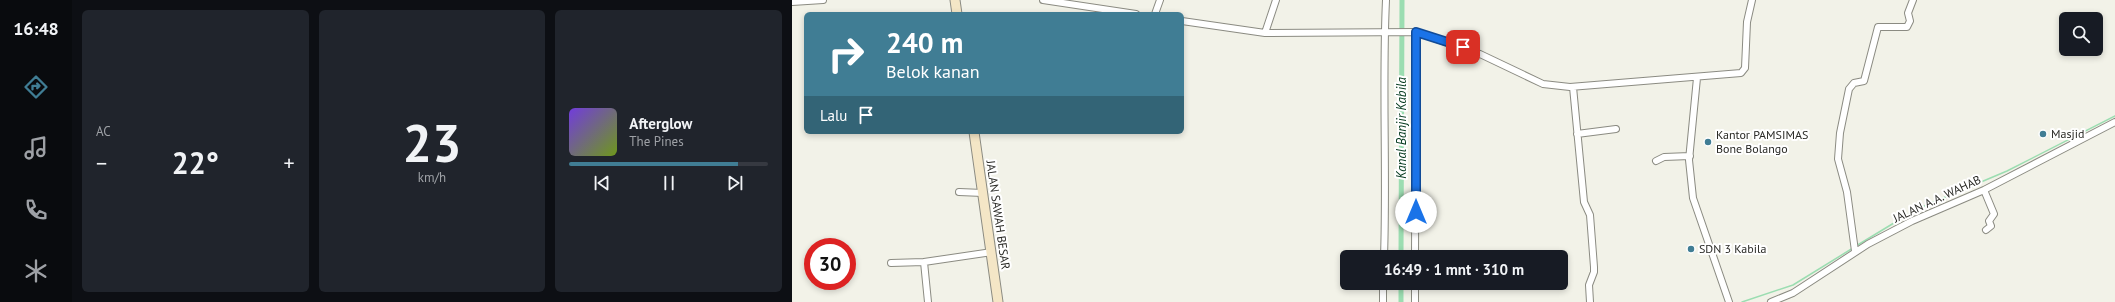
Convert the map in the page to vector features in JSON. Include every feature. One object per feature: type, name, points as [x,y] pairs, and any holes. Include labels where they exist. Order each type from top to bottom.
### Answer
[{"type":"main road","points":[[955,0],[957,12]]},
{"type":"main road","name":"JALAN SAWAH BESAR","points":[[974,134],[998,302]]},
{"type":"street","points":[[792,2],[823,0]]},
{"type":"street","points":[[1043,0],[1124,12]]},
{"type":"street","points":[[1157,12],[1160,0]]},
{"type":"street","points":[[1265,33],[1276,0]]},
{"type":"street","points":[[1384,250],[1386,0]]},
{"type":"street","points":[[1184,21],[1265,33],[1413,32],[1480,54],[1543,84],[1573,87],[1741,74],[1744,68],[1747,22],[1752,0]]},
{"type":"street","points":[[1855,248],[1847,192],[1838,159],[1840,133],[1849,90],[1854,83],[1864,81],[1878,27],[1882,25],[1900,28],[1907,27],[1910,21],[1908,13],[1913,0]]},
{"type":"street","points":[[1413,32],[1416,250]]},
{"type":"street","points":[[1697,78],[1690,156],[1694,205],[1729,302]]},
{"type":"street","points":[[1573,87],[1584,202],[1590,219],[1594,267],[1594,272],[1588,285],[1590,302]]},
{"type":"street","name":"JALAN A.A. WAHAB","points":[[1771,302],[1800,289],[1855,248],[1912,221],[1984,190],[2115,122]]},
{"type":"street","points":[[1577,134],[1616,129]]},
{"type":"street","points":[[1656,161],[1664,157],[1690,156]]},
{"type":"street","points":[[1984,190],[1994,214],[1989,221],[1991,226],[1986,230]]},
{"type":"street","points":[[959,192],[983,193]]},
{"type":"street","points":[[891,263],[924,262],[992,252]]},
{"type":"street","points":[[924,262],[928,302]]},
{"type":"street","points":[[1383,290],[1383,302]]},
{"type":"street","points":[[1416,290],[1416,302]]},
{"type":"waterway","name":"Kanal Banjir Kabila","points":[[1401,250],[1402,0]]},
{"type":"waterway","points":[[1856,246],[1917,209],[2007,171],[2115,116]]},
{"type":"waterway","points":[[1742,302],[1793,285],[1853,248]]},
{"type":"waterway","name":"Kanal Banjir Kabila","points":[[1401,290],[1401,302]]},
{"type":"place","name":"Masjid","points":[[2043,134]]},
{"type":"place","name":"Kantor PAMSIMAS Bone Bolango","points":[[1708,142]]},
{"type":"place","name":"SDN 3 Kabila","points":[[1691,249]]},
{"type":"route","points":[[1416,212],[1416,32],[1463,47]]}]
